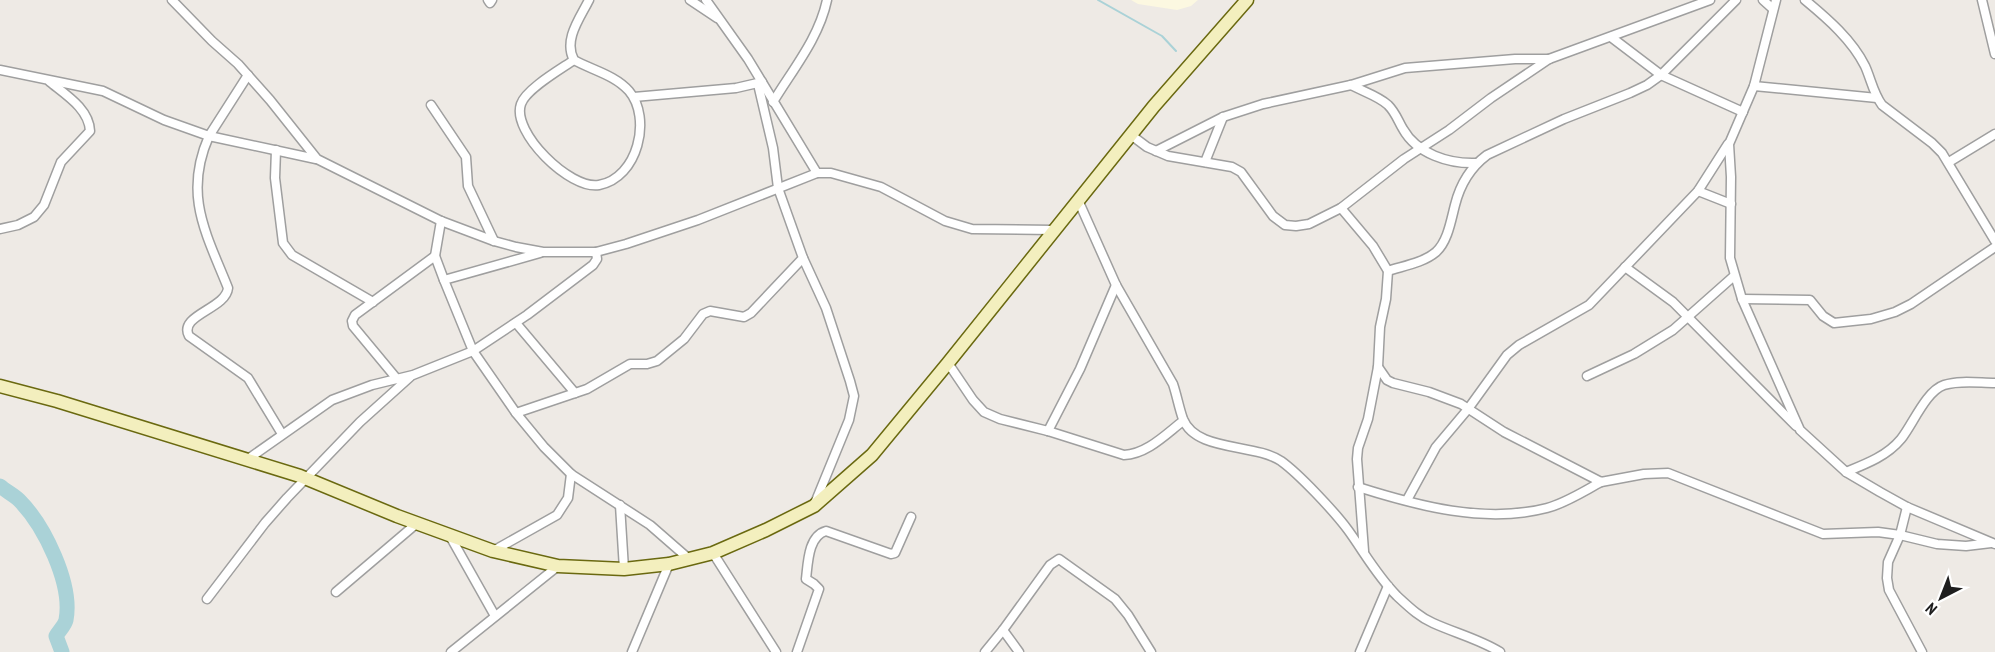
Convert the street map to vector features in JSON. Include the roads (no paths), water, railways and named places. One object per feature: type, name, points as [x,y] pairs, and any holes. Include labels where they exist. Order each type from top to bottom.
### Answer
[{"type":"street","points":[[172,0],[248,75],[316,159]]},
{"type":"street","points":[[574,60],[525,97],[519,112],[526,130],[545,156],[571,178],[584,184],[598,185],[612,181],[625,172],[633,160],[638,145],[639,128],[634,97],[627,89],[613,78],[574,60],[570,53],[573,31],[589,0]]},
{"type":"street","points":[[690,0],[721,20]]},
{"type":"street","points":[[773,102],[803,57],[824,15],[827,0]]},
{"type":"street","points":[[0,386],[248,459],[493,551],[558,566],[624,569],[669,564],[713,553],[756,535],[814,506],[872,454],[1131,135],[1247,0]]},
{"type":"street","points":[[1156,151],[1222,117],[1263,104],[1351,85],[1417,66],[1549,58],[1710,0]]},
{"type":"street","points":[[1388,271],[1425,259],[1442,245],[1456,203],[1476,163],[1487,155],[1564,119],[1639,89],[1661,75],[1736,0]]},
{"type":"street","points":[[1407,500],[1436,447],[1468,409],[1507,355],[1519,345],[1589,305],[1698,191],[1729,144],[1754,86],[1774,4],[1763,0]]},
{"type":"street","points":[[1806,0],[1848,41],[1865,66],[1877,98],[1891,113],[1932,142],[1949,162],[1995,241]]},
{"type":"street","points":[[1982,0],[1995,54]]},
{"type":"street","points":[[711,2],[817,173]]},
{"type":"street","points":[[1611,37],[1661,75],[1743,112]]},
{"type":"street","points":[[1131,135],[1168,156],[1232,167],[1240,172],[1273,216],[1285,225],[1309,224],[1341,208],[1549,58]]},
{"type":"street","points":[[0,70],[103,92],[164,120],[209,136],[316,159],[441,221],[494,241],[543,252],[596,252],[626,244],[698,220],[817,173],[831,173],[881,187],[945,221],[972,229],[1054,230]]},
{"type":"street","points":[[248,75],[209,136],[199,164],[198,207],[203,229],[228,288],[227,293],[219,302],[192,320],[186,331],[189,336],[248,378],[282,434]]},
{"type":"street","points":[[0,229],[18,225],[34,217],[44,205],[61,162],[90,131],[90,125],[84,113],[49,81]]},
{"type":"street","points":[[634,97],[647,94],[694,93],[760,83]]},
{"type":"street","points":[[760,83],[778,188],[803,258],[826,308],[854,396],[849,420],[814,506]]},
{"type":"street","points":[[1351,85],[1387,104],[1396,114],[1414,144],[1420,149],[1461,164],[1476,163]]},
{"type":"street","points":[[1754,86],[1877,98]]},
{"type":"street","points":[[431,105],[466,157],[468,186],[494,241]]},
{"type":"street","points":[[1205,162],[1222,117]]},
{"type":"street","points":[[1949,162],[1995,134]]},
{"type":"street","points":[[1729,144],[1730,258],[1734,276],[1800,430]]},
{"type":"street","points":[[276,150],[275,178],[283,243],[292,255],[373,302]]},
{"type":"street","points":[[1698,191],[1731,204]]},
{"type":"street","points":[[1078,200],[1116,285],[1173,384],[1179,399],[1183,421],[1207,441],[1265,454],[1280,461],[1346,527],[1388,586],[1414,611],[1431,622],[1485,643],[1500,652]]},
{"type":"street","points":[[1341,208],[1372,246],[1388,271],[1386,299],[1380,327],[1378,367],[1368,419],[1356,459],[1364,553]]},
{"type":"street","points":[[441,221],[435,256],[444,280],[473,351],[516,413],[544,447],[571,474],[650,525],[689,559]]},
{"type":"street","points":[[1742,299],[1810,300],[1823,316],[1834,323],[1871,319],[1895,312],[1911,304],[1995,247]]},
{"type":"street","points":[[444,280],[543,252]]},
{"type":"street","points":[[248,459],[332,400],[354,391],[413,375],[473,351],[593,265],[597,259],[596,252]]},
{"type":"street","points":[[397,379],[353,326],[352,321],[355,315],[435,256]]},
{"type":"street","points":[[516,413],[586,389],[630,364],[647,364],[657,361],[684,339],[704,314],[710,311],[744,317],[751,313],[803,258]]},
{"type":"street","points":[[1625,267],[1660,290],[1800,430],[1846,472],[1907,507],[1993,544]]},
{"type":"street","points":[[1587,376],[1634,354],[1673,330],[1734,276]]},
{"type":"street","points":[[1048,431],[1080,369],[1116,285]]},
{"type":"street","points":[[516,322],[575,393]]},
{"type":"street","points":[[948,363],[984,412],[1000,419],[1048,431],[1124,455],[1144,450],[1183,421]]},
{"type":"street","points":[[1378,367],[1392,383],[1429,392],[1461,404],[1504,432],[1601,482]]},
{"type":"street","points":[[207,599],[265,523],[360,422],[413,375]]},
{"type":"street","points":[[1846,472],[1872,461],[1889,450],[1906,432],[1933,392],[1942,386],[1956,383],[1995,383]]},
{"type":"street","points":[[1358,487],[1448,510],[1495,514],[1548,507],[1601,482],[1644,474],[1668,473],[1824,534],[1878,532],[1937,544],[1966,546],[1993,544]]},
{"type":"street","points":[[493,551],[557,515],[568,498],[571,474]]},
{"type":"street","points":[[620,505],[624,569]]},
{"type":"street","points":[[1907,507],[1900,535],[1888,562],[1887,578],[1889,590],[1922,652]]},
{"type":"street","points":[[797,652],[819,589],[806,579],[813,540],[819,533],[826,531],[891,554],[895,553],[911,517]]},
{"type":"street","points":[[336,592],[416,524]]},
{"type":"street","points":[[450,536],[495,616]]},
{"type":"street","points":[[713,553],[776,652]]},
{"type":"street","points":[[985,652],[1050,565],[1059,559],[1115,599],[1151,652]]},
{"type":"street","points":[[632,652],[669,564]]},
{"type":"street","points":[[451,652],[558,566]]},
{"type":"street","points":[[1360,652],[1388,586]]},
{"type":"street","points":[[1003,630],[1019,652]]},
{"type":"waterway","points":[[1098,0],[1162,36],[1176,51]]},
{"type":"waterway","points":[[0,486],[17,498],[38,524],[61,573],[67,606],[65,622],[56,636],[62,652]]}]
